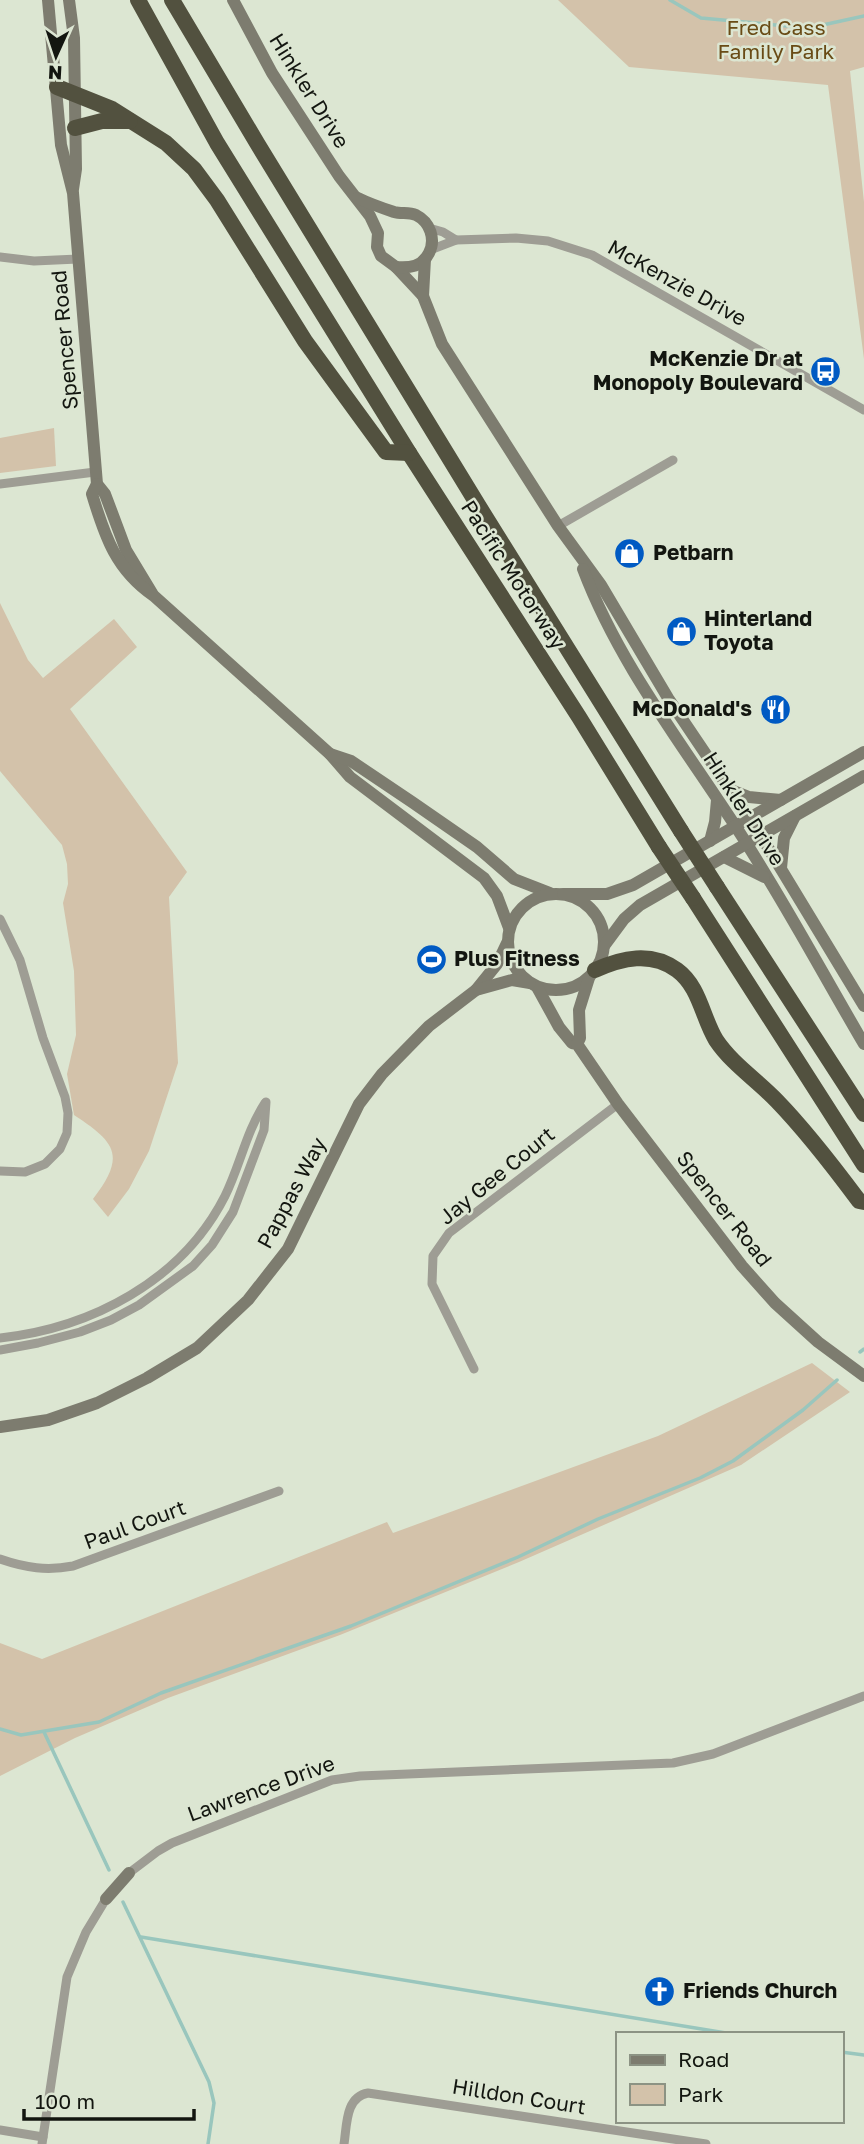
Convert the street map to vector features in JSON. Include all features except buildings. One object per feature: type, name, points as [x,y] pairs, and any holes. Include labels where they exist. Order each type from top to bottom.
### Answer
[{"type":"highway","name":"Pacific Motorway","points":[[138,0],[217,143],[409,453],[864,1165]]},
{"type":"highway","name":"Pacific Motorway","points":[[172,0],[478,505],[681,831],[864,1114]]},
{"type":"highway","points":[[57,87],[112,108],[166,143],[206,183],[294,326],[386,452],[409,453]]},
{"type":"highway","points":[[75,128],[102,121],[130,121]]},
{"type":"highway","points":[[592,974],[627,959],[641,958],[677,970],[695,991],[716,1039],[725,1051],[776,1099],[819,1148],[859,1201],[864,1202]]},
{"type":"street","name":"Spencer Road","points":[[48,0],[61,145],[73,193],[96,478],[105,494],[120,552],[154,596],[330,754],[350,777],[454,853],[491,885],[509,928]]},
{"type":"street","name":"Spencer Road","points":[[69,0],[74,38],[76,169],[73,193]]},
{"type":"street","name":"Hinkler Drive","points":[[233,0],[272,73],[339,176],[358,198],[378,233],[377,247],[381,256],[396,267],[423,296],[442,344],[558,526],[601,585],[668,698],[750,818],[864,1006]]},
{"type":"street","name":"Hinkler Drive","points":[[358,198],[398,214],[416,215],[429,228],[432,238],[423,296]]},
{"type":"street","points":[[378,233],[384,222],[398,214]]},
{"type":"street","name":"McKenzie Drive","points":[[429,228],[456,240]]},
{"type":"street","name":"McKenzie Drive","points":[[428,255],[456,240],[516,238],[548,241],[592,256],[864,410]]},
{"type":"street","points":[[396,267],[410,268],[428,255]]},
{"type":"street","points":[[0,257],[34,261],[78,258]]},
{"type":"street","points":[[558,526],[673,460]]},
{"type":"street","points":[[0,484],[96,478]]},
{"type":"street","name":"Hinkler Drive","points":[[578,555],[593,596],[654,708],[736,827],[864,1044]]},
{"type":"street","points":[[592,974],[577,985],[564,989],[551,990],[534,985],[518,972],[510,958],[507,943],[509,928],[515,915],[525,904],[537,897],[557,894],[607,894],[621,890],[864,752]]},
{"type":"street","name":"Spencer Road","points":[[330,754],[351,761],[412,802],[477,847],[514,879],[557,894]]},
{"type":"street","points":[[577,1044],[580,1038],[579,1010],[592,974],[604,946],[624,919],[640,905],[864,776]]},
{"type":"street","points":[[732,790],[749,797],[782,800]]},
{"type":"street","points":[[710,841],[718,800]]},
{"type":"street","points":[[401,816],[412,802]]},
{"type":"street","points":[[781,869],[785,838],[796,815]]},
{"type":"street","points":[[724,857],[766,878]]},
{"type":"street","points":[[557,894],[577,898],[589,906],[598,918],[604,946]]},
{"type":"street","points":[[0,919],[20,960],[68,1113],[67,1133],[60,1149],[45,1164],[25,1172],[0,1171]]},
{"type":"street","name":"Pappas Way","points":[[0,1427],[48,1420],[97,1403],[147,1378],[197,1348],[248,1300],[288,1249],[359,1104],[382,1074],[429,1026],[476,990],[496,964],[507,943]]},
{"type":"street","points":[[821,971],[826,943]]},
{"type":"street","name":"Pappas Way","points":[[476,990],[512,980],[534,985]]},
{"type":"street","name":"Spencer Road","points":[[534,985],[559,1027],[572,1043],[577,1044],[618,1104],[741,1266],[775,1303],[818,1342],[864,1376]]},
{"type":"street","points":[[0,1338],[32,1335],[101,1312],[133,1295],[181,1257],[202,1232],[226,1195],[257,1116],[266,1102],[264,1130],[233,1212],[212,1245],[193,1266],[139,1305],[111,1320],[80,1332],[0,1350]]},
{"type":"street","name":"Jay Gee Court","points":[[474,1369],[432,1284],[433,1256],[449,1233],[618,1104]]},
{"type":"street","name":"Paul Court","points":[[0,1559],[41,1570],[73,1566],[279,1491]]},
{"type":"street","name":"Lawrence Drive","points":[[43,2140],[68,1977],[86,1932],[106,1899],[129,1873],[158,1851],[187,1836],[332,1780],[360,1776],[673,1763],[713,1754],[864,1696]]},
{"type":"street","name":"Hilldon Court","points":[[344,2144],[349,2108],[361,2094],[368,2093],[706,2144]]},
{"type":"street","points":[[0,2130],[43,2140]]},
{"type":"green space","name":"Fred Cass Family Park","points":[[558,0],[864,0],[864,67],[850,71],[864,202],[864,359],[828,85],[629,67]]},
{"type":"green space","points":[[54,428],[56,466],[0,473],[0,438]]},
{"type":"green space","points":[[0,603],[28,660],[43,678],[114,619],[137,647],[70,709],[187,872],[169,897],[178,1063],[149,1151],[129,1189],[108,1217],[93,1199],[110,1171],[112,1151],[99,1133],[74,1115],[67,1074],[76,1035],[74,971],[63,903],[68,884],[67,864],[62,845],[0,771]]},
{"type":"green space","points":[[812,1363],[850,1392],[741,1465],[519,1562],[340,1635],[168,1698],[75,1738],[0,1776],[0,1643],[42,1659],[387,1522],[393,1533],[658,1436]]},
{"type":"waterway","points":[[670,0],[701,18],[809,28],[864,16]]},
{"type":"waterway","points":[[860,1352],[864,1349]]},
{"type":"waterway","points":[[0,1729],[21,1735],[99,1722],[161,1693],[351,1626],[518,1557],[733,1461],[803,1410],[837,1380]]},
{"type":"waterway","points":[[44,1732],[109,1870]]},
{"type":"waterway","points":[[123,1902],[209,2082],[214,2103],[208,2144]]},
{"type":"waterway","points":[[141,1937],[720,2032]]},
{"type":"waterway","points":[[843,2052],[864,2055]]},
{"type":"place","name":"McKenzie Dr at Monopoly Boulevard","points":[[826,371]]},
{"type":"place","name":"Petbarn","points":[[630,553]]},
{"type":"place","name":"Hinterland Toyota","points":[[681,631]]},
{"type":"place","name":"McDonald's","points":[[775,709]]},
{"type":"place","name":"Plus Fitness","points":[[431,959]]},
{"type":"place","name":"Friends Church","points":[[660,1991]]}]
